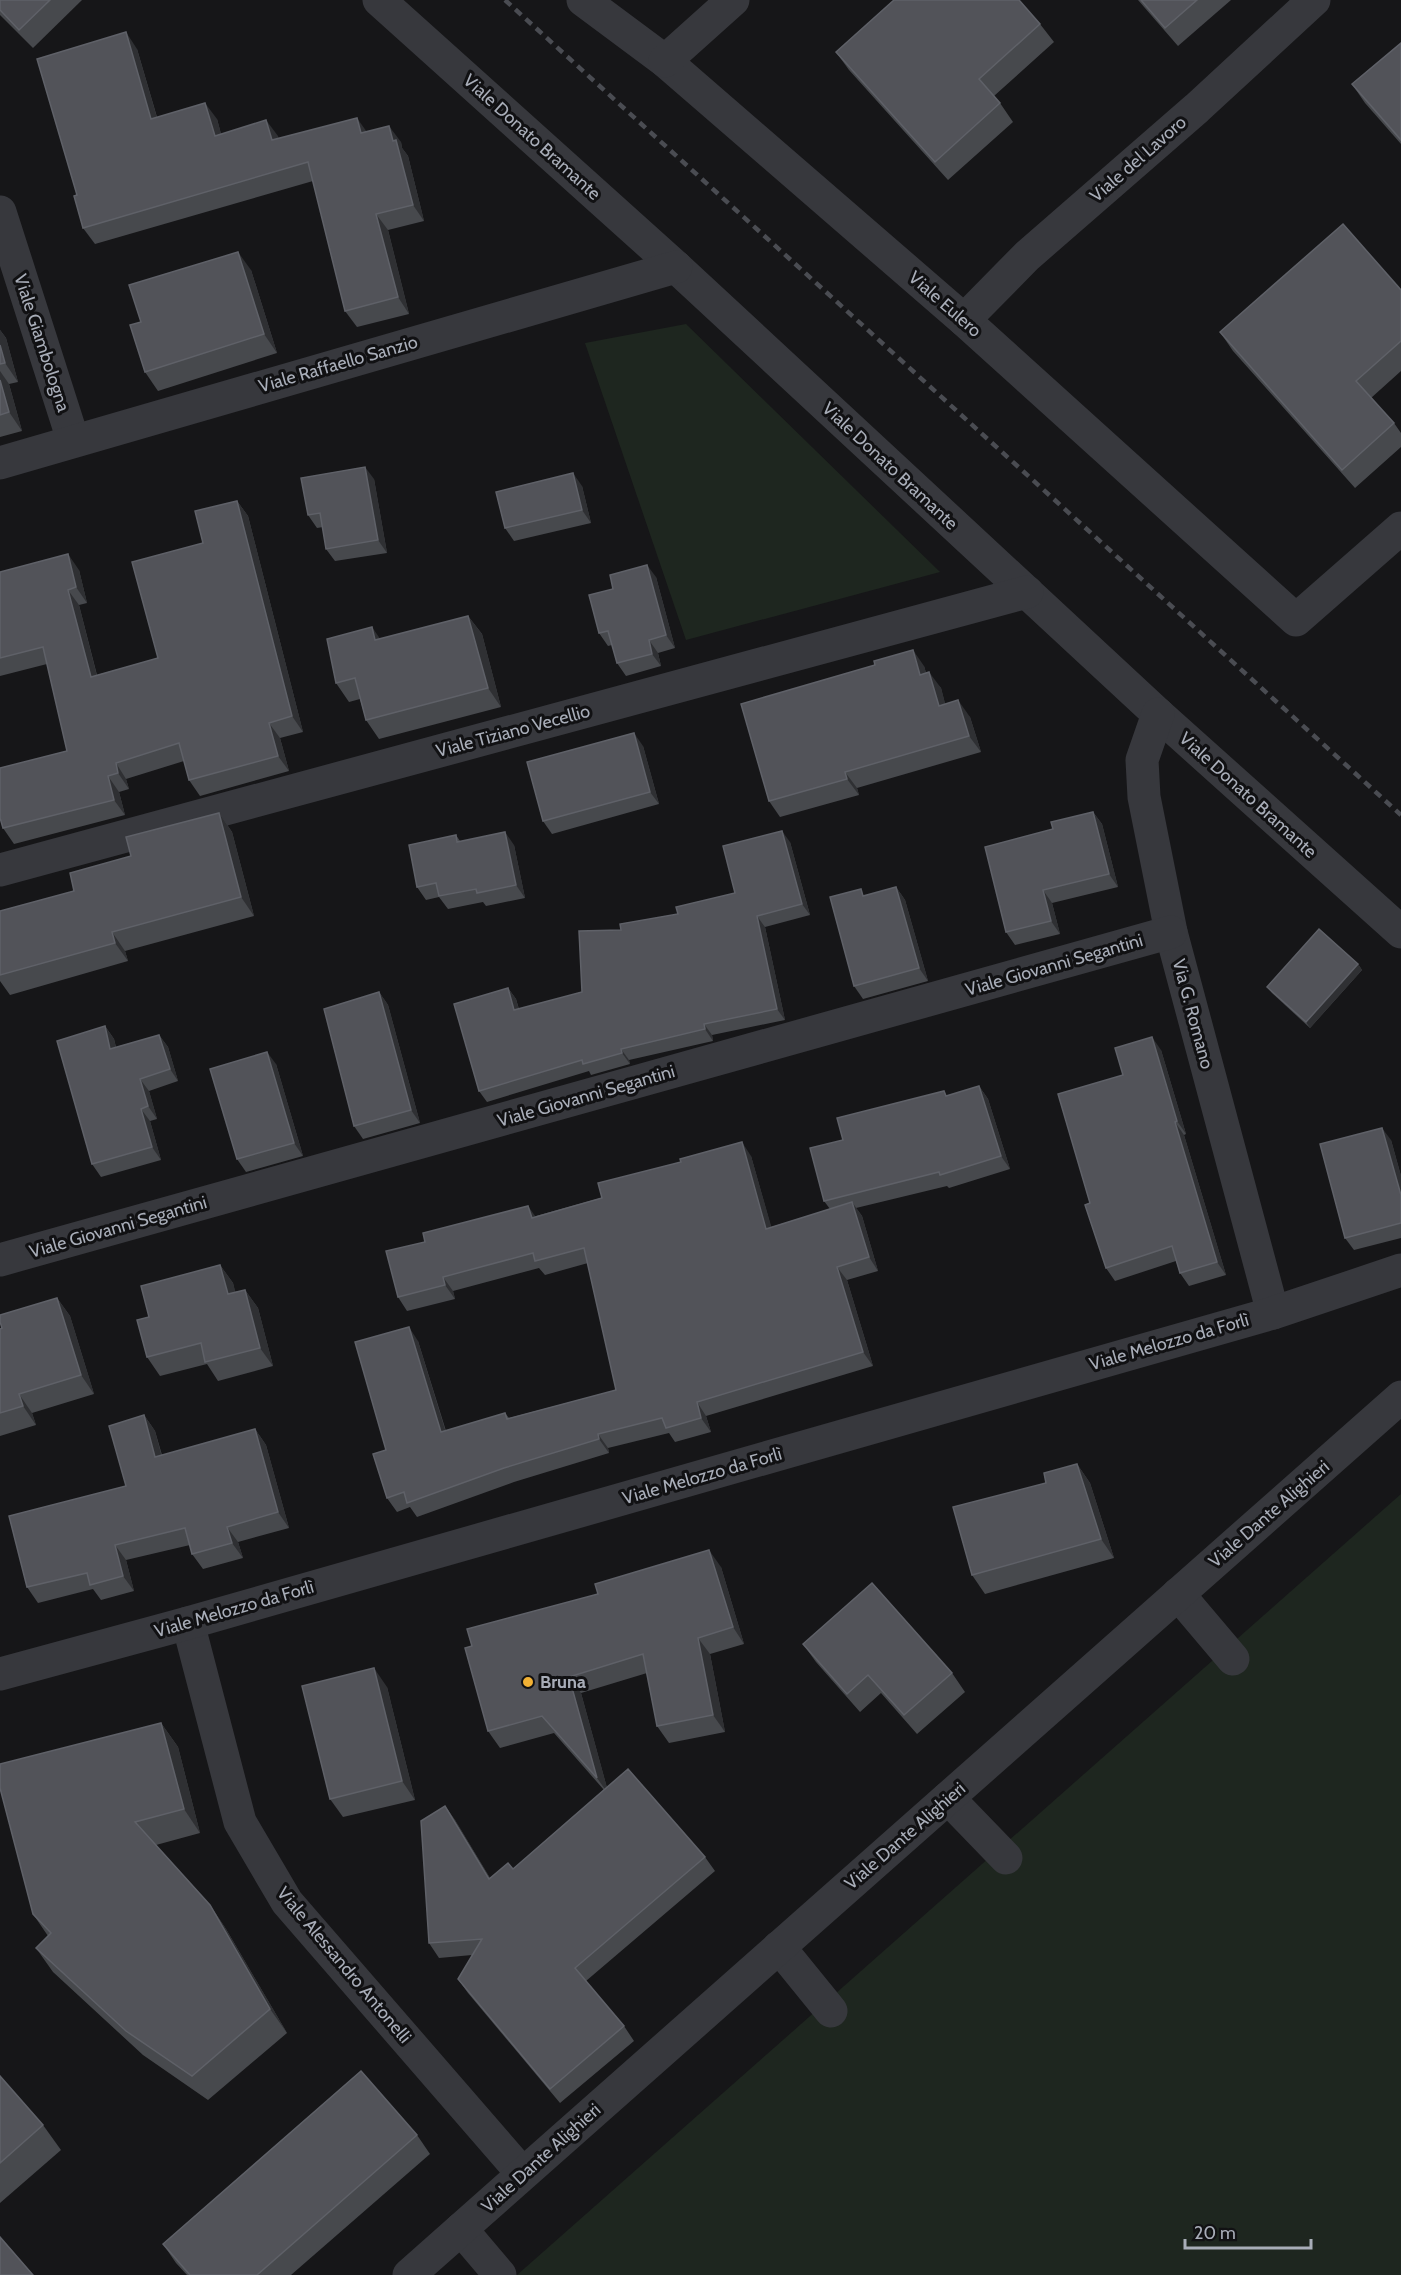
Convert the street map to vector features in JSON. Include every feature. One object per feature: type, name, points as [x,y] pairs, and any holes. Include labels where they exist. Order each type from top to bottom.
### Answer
[{"type":"street","name":"Viale Donato Bramante","points":[[379,0],[676,267],[1158,714],[1401,932]]},
{"type":"street","name":"Viale Eulero","points":[[583,0],[665,62],[964,320],[1296,620],[1401,528]]},
{"type":"street","points":[[665,62],[733,0]]},
{"type":"street","name":"Viale del Lavoro","points":[[964,320],[1027,256],[1197,108],[1314,0]]},
{"type":"street","name":"Viale Giambologna","points":[[0,212],[73,440]]},
{"type":"street","name":"Viale Raffaello Sanzio","points":[[0,463],[676,267]]},
{"type":"street","name":"Viale Tiziano Vecellio","points":[[0,870],[1027,592]]},
{"type":"street","name":"Via G. Romano","points":[[1158,714],[1142,760],[1141,777],[1144,797],[1171,932],[1273,1312]]},
{"type":"street","name":"Viale Giovanni Segantini","points":[[0,1260],[1171,932]]},
{"type":"street","name":"Viale Melozzo da Forlì","points":[[0,1674],[188,1623],[1273,1312],[1401,1270]]},
{"type":"street","name":"Viale Dante Alighieri","points":[[409,2275],[1401,1397]]},
{"type":"street","points":[[1178,1594],[1233,1659]]},
{"type":"street","name":"Viale Alessandro Antonelli","points":[[188,1623],[240,1822],[287,1902],[522,2174]]},
{"type":"street","points":[[948,1798],[1006,1858]]},
{"type":"street","points":[[779,1947],[831,2011]]},
{"type":"street","points":[[460,2229],[500,2275]]},
{"type":"shaded area","points":[[686,324],[940,572],[686,640],[585,343]]},
{"type":"shaded area","points":[[1401,1494],[1401,2275],[517,2275]]},
{"type":"building","points":[[0,0],[50,0],[19,30],[0,10]]},
{"type":"building","points":[[894,0],[1019,0],[1040,24],[979,79],[1000,103],[935,162],[836,52]]},
{"type":"building","points":[[1141,0],[1197,0],[1165,28]]},
{"type":"building","points":[[126,32],[151,119],[205,103],[215,136],[266,120],[272,140],[357,118],[361,133],[389,126],[393,141],[396,140],[413,205],[376,214],[398,297],[345,311],[308,162],[83,228],[74,196],[77,195],[37,59]]},
{"type":"building","points":[[1401,43],[1401,140],[1352,84]]},
{"type":"building","points":[[1343,224],[1401,290],[1401,341],[1356,381],[1394,423],[1342,470],[1220,332]]},
{"type":"building","points":[[238,252],[264,334],[145,372],[130,325],[141,322],[129,285]]},
{"type":"building","points":[[0,345],[5,363],[0,364]]},
{"type":"building","points":[[0,380],[9,412],[0,415]]},
{"type":"building","points":[[365,467],[378,540],[326,549],[320,513],[308,515],[301,478]]},
{"type":"building","points":[[573,473],[582,510],[505,528],[496,492]]},
{"type":"building","points":[[237,501],[292,716],[269,723],[278,756],[189,780],[179,743],[116,763],[118,773],[108,776],[114,800],[3,828],[0,818],[0,768],[67,751],[43,647],[0,658],[0,572],[68,554],[76,587],[68,590],[91,677],[158,658],[132,562],[203,543],[195,511]]},
{"type":"building","points":[[647,565],[666,635],[649,640],[652,654],[617,663],[608,631],[599,633],[589,595],[613,589],[610,575]]},
{"type":"building","points":[[468,616],[488,688],[366,720],[355,678],[336,683],[327,639],[372,627],[375,640]]},
{"type":"building","points":[[913,650],[920,675],[929,672],[939,706],[958,700],[969,736],[845,772],[847,779],[769,801],[741,704],[875,665],[874,661]]},
{"type":"building","points":[[634,733],[650,792],[543,821],[527,762]]},
{"type":"building","points":[[1093,812],[1109,874],[1043,890],[1051,921],[1006,932],[985,847],[1053,829],[1051,822]]},
{"type":"building","points":[[219,813],[241,897],[112,932],[115,943],[0,975],[0,911],[74,891],[70,873],[131,856],[126,837]]},
{"type":"building","points":[[782,831],[802,904],[757,916],[777,1009],[704,1024],[705,1029],[621,1049],[622,1053],[583,1064],[582,1060],[479,1091],[454,1004],[508,988],[514,1010],[582,992],[579,931],[621,930],[620,924],[678,914],[676,907],[735,893],[723,846]]},
{"type":"building","points":[[505,832],[516,885],[477,893],[476,889],[439,896],[436,883],[417,887],[409,845],[456,835],[457,842]]},
{"type":"building","points":[[896,887],[919,968],[854,986],[830,897],[861,889],[863,896]]},
{"type":"building","points":[[1319,929],[1358,964],[1306,1022],[1267,987]]},
{"type":"building","points":[[379,992],[411,1110],[354,1126],[324,1009]]},
{"type":"building","points":[[105,1026],[110,1049],[159,1035],[170,1069],[140,1079],[148,1106],[141,1109],[152,1147],[92,1164],[57,1041]]},
{"type":"building","points":[[1152,1037],[1217,1262],[1180,1273],[1172,1246],[1106,1268],[1085,1205],[1090,1203],[1058,1094],[1123,1075],[1115,1048]]},
{"type":"building","points":[[267,1052],[294,1143],[237,1159],[210,1069]]},
{"type":"building","points":[[979,1086],[1001,1156],[940,1175],[939,1172],[824,1201],[810,1148],[843,1140],[837,1118],[944,1091],[946,1096]]},
{"type":"building","points":[[1382,1128],[1401,1195],[1401,1223],[1345,1238],[1320,1144]]},
{"type":"building","points":[[742,1142],[766,1229],[852,1202],[869,1257],[837,1267],[863,1352],[697,1402],[701,1418],[666,1428],[662,1418],[598,1434],[599,1439],[504,1468],[407,1503],[404,1492],[387,1498],[373,1454],[386,1450],[355,1342],[409,1327],[441,1432],[505,1413],[507,1419],[616,1390],[584,1248],[535,1261],[533,1253],[443,1277],[445,1285],[398,1297],[386,1251],[425,1242],[423,1233],[528,1206],[532,1218],[602,1198],[598,1183],[681,1162],[680,1159]]},
{"type":"building","points":[[220,1265],[228,1294],[245,1290],[260,1348],[205,1362],[201,1343],[147,1357],[137,1320],[149,1317],[141,1286]]},
{"type":"building","points":[[57,1298],[81,1375],[19,1394],[23,1406],[0,1413],[0,1329],[2,1328],[0,1315]]},
{"type":"building","points":[[144,1415],[155,1457],[255,1429],[278,1512],[227,1527],[232,1543],[192,1554],[185,1528],[115,1545],[123,1576],[90,1585],[87,1573],[27,1587],[9,1516],[126,1486],[109,1426]]},
{"type":"building","points":[[1077,1464],[1101,1539],[972,1575],[953,1507],[1046,1483],[1044,1473]]},
{"type":"building","points":[[709,1550],[733,1627],[698,1638],[713,1715],[657,1726],[643,1654],[569,1677],[597,1778],[542,1716],[488,1731],[465,1648],[472,1646],[467,1629],[598,1594],[595,1584]]},
{"type":"building","points":[[872,1583],[952,1673],[904,1715],[868,1675],[847,1694],[803,1644]]},
{"type":"building","points":[[374,1668],[402,1781],[330,1799],[302,1686]]},
{"type":"building","points":[[161,1723],[184,1809],[135,1822],[210,1905],[270,2009],[192,2076],[126,2031],[36,1948],[51,1933],[33,1914],[0,1788],[0,1764]]},
{"type":"building","points":[[628,1769],[705,1857],[575,1968],[624,2026],[550,2089],[458,1979],[482,1939],[429,1943],[421,1821],[445,1806],[489,1879],[508,1863],[513,1869]]},
{"type":"building","points":[[361,2071],[417,2135],[257,2275],[190,2275],[163,2244]]},
{"type":"building","points":[[0,2076],[43,2125],[0,2163]]},
{"type":"building","points":[[0,2237],[33,2275],[0,2275]]},
{"type":"railway","points":[[505,0],[1401,815]]},
{"type":"place","name":"Bruna","points":[[528,1682]]}]
